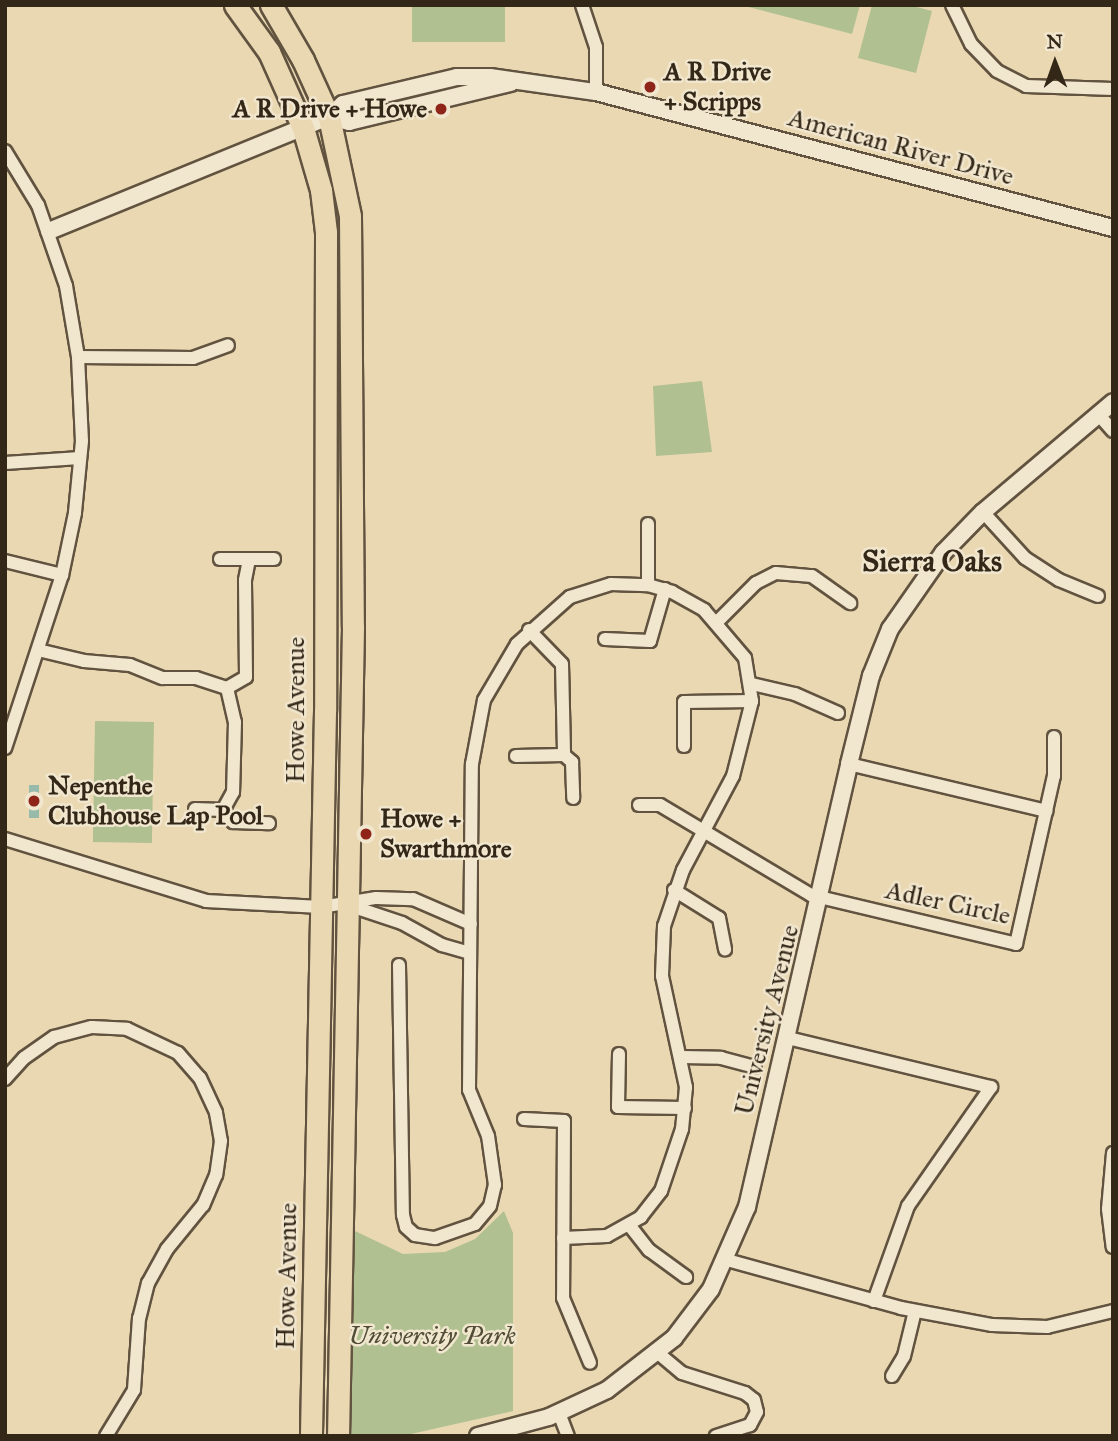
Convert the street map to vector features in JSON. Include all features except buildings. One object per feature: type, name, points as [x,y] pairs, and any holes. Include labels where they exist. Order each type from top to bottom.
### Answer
[{"type":"main road","name":"Howe Avenue","points":[[235,5],[269,52],[303,128],[321,190],[326,232],[321,907],[311,1436]]},
{"type":"main road","name":"Howe Avenue","points":[[271,5],[299,51],[329,117],[350,216],[353,627],[338,1435]]},
{"type":"street","points":[[582,5],[596,47],[596,92]]},
{"type":"street","points":[[952,5],[971,44],[997,71],[1026,86],[1113,89]]},
{"type":"street","name":"American River Drive","points":[[49,231],[329,117],[343,104],[405,86],[457,77],[596,92],[1113,229]]},
{"type":"street","points":[[5,151],[49,231],[66,286],[78,357],[80,458],[62,575],[5,748]]},
{"type":"street","points":[[78,357],[192,358],[228,345]]},
{"type":"street","name":"University Avenue","points":[[478,1436],[559,1413],[607,1390],[658,1353],[694,1313],[727,1260],[747,1207],[871,676],[890,629],[927,571],[983,512],[1113,402]]},
{"type":"street","points":[[1099,415],[1113,431]]},
{"type":"street","points":[[5,463],[80,458]]},
{"type":"street","points":[[983,512],[1025,558],[1059,580],[1098,596]]},
{"type":"street","points":[[648,524],[648,585]]},
{"type":"street","points":[[220,559],[274,559]]},
{"type":"street","points":[[38,650],[130,665],[163,678],[196,678],[227,688],[246,677],[245,580],[250,559]]},
{"type":"street","points":[[5,561],[62,575]]},
{"type":"street","points":[[717,622],[756,583],[788,572],[811,576],[850,603]]},
{"type":"street","points":[[399,965],[403,1215],[405,1227],[415,1235],[435,1238],[475,1224],[489,1206],[495,1185],[488,1136],[469,1090],[472,764],[477,724],[503,663],[529,630],[554,607],[590,589],[648,585],[665,589],[690,600],[717,622],[746,658],[752,684],[752,701],[742,752],[674,890],[664,926],[662,976],[682,1058],[685,1108],[662,1191],[630,1226],[607,1236],[563,1238]]},
{"type":"street","points":[[605,639],[650,641],[665,589]]},
{"type":"street","points":[[529,630],[562,664],[564,755]]},
{"type":"street","points":[[752,684],[795,694],[810,705],[838,713]]},
{"type":"street","points":[[223,810],[233,792],[235,722],[227,688]]},
{"type":"street","points":[[684,746],[684,702],[752,701]]},
{"type":"street","name":"Adler Circle","points":[[821,898],[1016,944],[1056,759],[1054,737]]},
{"type":"street","points":[[516,756],[564,755],[572,762],[573,798]]},
{"type":"street","points":[[849,764],[1046,811]]},
{"type":"street","points":[[639,805],[660,805],[794,888],[821,898]]},
{"type":"street","points":[[195,809],[223,810],[233,822],[269,823]]},
{"type":"street","points":[[5,838],[206,901],[321,907],[348,905],[376,898],[413,899],[471,924]]},
{"type":"street","points":[[674,890],[719,918],[725,949]]},
{"type":"street","points":[[348,905],[402,923],[442,945],[470,953]]},
{"type":"street","points":[[5,1079],[24,1058],[54,1037],[92,1027],[127,1029],[178,1053],[200,1077],[216,1112],[221,1141],[216,1175],[203,1205],[167,1249],[148,1283],[139,1318],[134,1390],[106,1436]]},
{"type":"street","points":[[788,1038],[990,1087],[908,1206],[874,1301]]},
{"type":"street","points":[[619,1054],[618,1107],[685,1108]]},
{"type":"street","points":[[682,1058],[721,1058],[755,1066]]},
{"type":"street","points":[[524,1119],[564,1121],[563,1298],[590,1363]]},
{"type":"street","points":[[1113,1153],[1108,1209],[1113,1247]]},
{"type":"street","points":[[630,1226],[649,1250],[686,1277]]},
{"type":"street","points":[[727,1260],[915,1311],[1016,1328],[1072,1323],[1113,1311]]},
{"type":"street","points":[[892,1376],[904,1356],[915,1311]]},
{"type":"street","points":[[658,1353],[682,1373],[745,1393],[754,1400],[757,1412],[750,1425],[716,1436]]},
{"type":"street","points":[[559,1413],[569,1436]]},
{"type":"green space","points":[[412,5],[505,5],[505,42],[412,42]]},
{"type":"green space","points":[[741,5],[860,5],[852,34]]},
{"type":"green space","points":[[872,5],[909,5],[932,11],[916,73],[858,58]]},
{"type":"green space","points":[[702,381],[712,452],[656,456],[653,386]]},
{"type":"green space","points":[[95,721],[154,722],[152,843],[93,842]]},
{"type":"green space","name":"University Park","points":[[504,1211],[513,1233],[513,1411],[402,1436],[347,1436],[355,1231],[403,1254],[445,1252],[475,1239]]},
{"type":"shaded area","name":"Nepenthe Clubhouse Lap Pool","points":[[29,785],[39,785],[39,818],[29,818]]},
{"type":"place","name":"A R Drive + Scripps","points":[[650,87]]},
{"type":"place","name":"A R Drive + Howe","points":[[441,109]]},
{"type":"place","name":"Nepenthe Clubhouse Lap Pool","points":[[34,801]]},
{"type":"place","name":"Howe + Swarthmore","points":[[366,834]]},
{"type":"district","name":"Sierra Oaks","points":[[932,561]]}]
